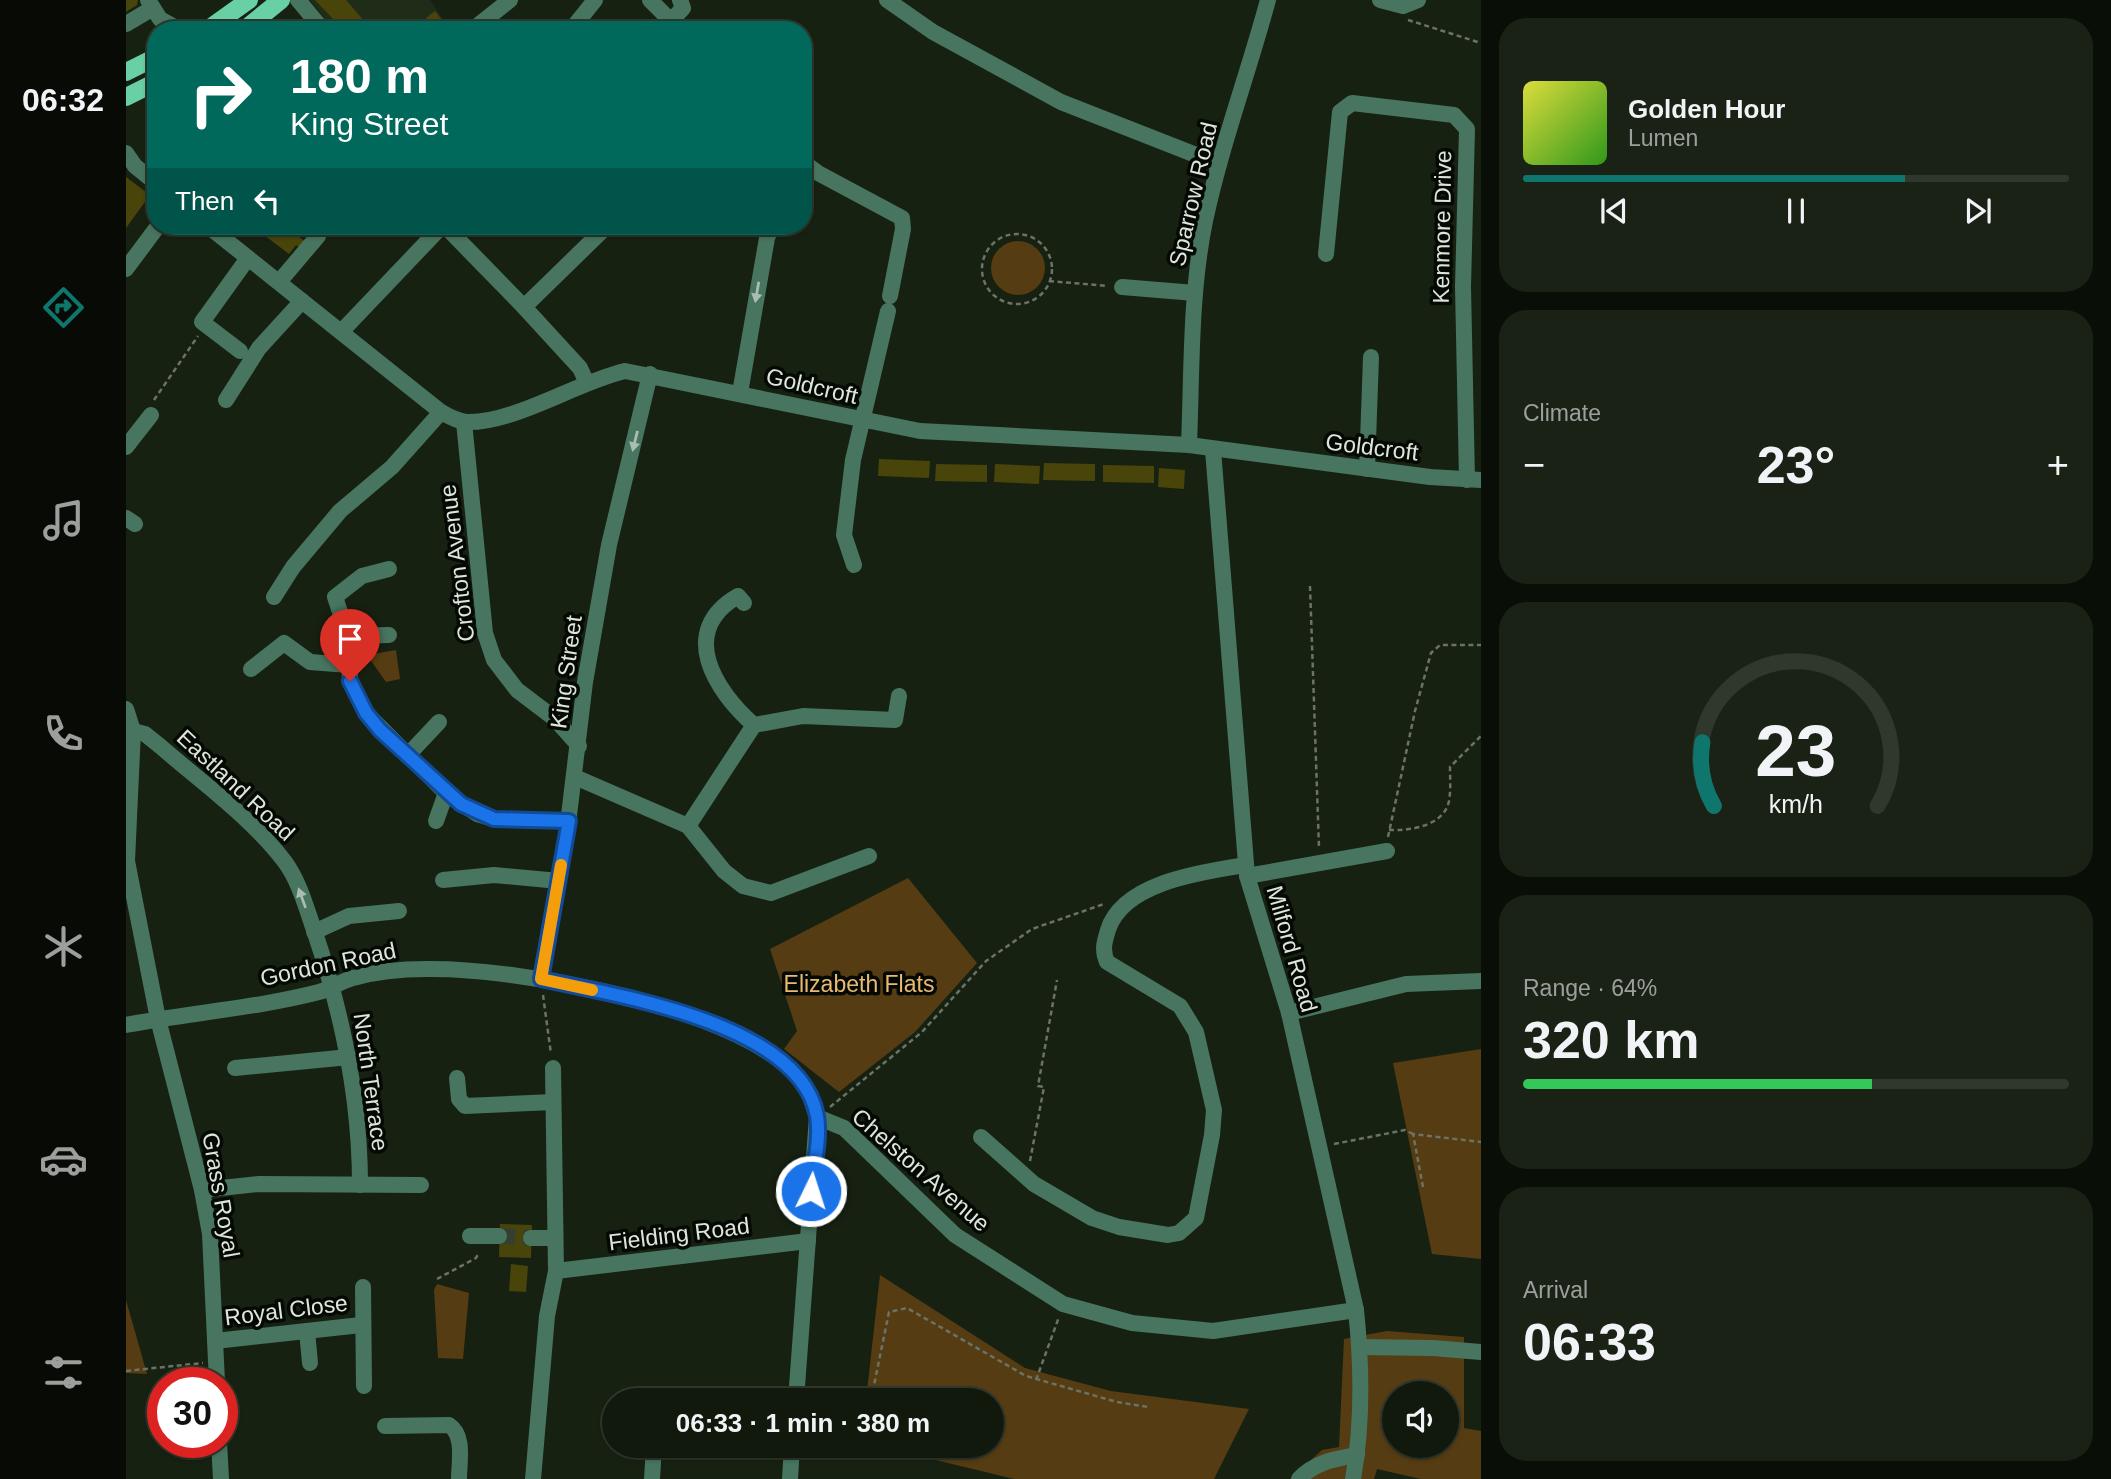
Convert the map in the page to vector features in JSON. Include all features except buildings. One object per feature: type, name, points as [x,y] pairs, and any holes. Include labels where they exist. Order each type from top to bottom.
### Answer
[{"type":"main road","points":[[220,21],[249,0]]},
{"type":"main road","points":[[255,21],[281,0]]},
{"type":"main road","points":[[126,72],[147,59]]},
{"type":"main road","points":[[126,97],[147,86]]},
{"type":"street","points":[[298,0],[316,21]]},
{"type":"street","points":[[487,21],[510,0]]},
{"type":"street","points":[[578,21],[595,0]]},
{"type":"street","points":[[650,0],[672,21]]},
{"type":"street","points":[[678,21],[683,8],[680,0]]},
{"type":"street","points":[[887,0],[933,32],[1061,102],[1219,164]]},
{"type":"street","name":"Sparrow Road","points":[[1189,445],[1195,293],[1205,223],[1219,164],[1268,0]]},
{"type":"street","points":[[1380,0],[1411,3]]},
{"type":"street","points":[[126,24],[155,14]]},
{"type":"street","name":"Kenmore Drive","points":[[1326,254],[1340,112],[1352,103],[1454,115],[1467,129],[1463,287],[1474,480]]},
{"type":"street","points":[[126,153],[135,166],[147,176]]},
{"type":"street","points":[[812,169],[902,218],[904,229],[864,421],[853,460],[844,535],[854,565]]},
{"type":"street","points":[[126,269],[151,235]]},
{"type":"street","points":[[219,235],[441,412],[464,422]]},
{"type":"street","points":[[279,282],[318,235]]},
{"type":"street","points":[[341,332],[435,235]]},
{"type":"street","points":[[453,235],[580,368],[586,382]]},
{"type":"street","points":[[524,307],[598,235]]},
{"type":"street","points":[[740,393],[768,235]]},
{"type":"street","points":[[240,351],[199,320],[248,258]]},
{"type":"street","points":[[1122,287],[1195,293]]},
{"type":"street","points":[[226,400],[259,348],[302,301]]},
{"type":"street","points":[[1367,469],[1371,357]]},
{"type":"street","name":"Goldcroft","points":[[464,422],[491,420],[568,392],[586,382],[625,371],[920,431],[1189,445],[1367,469],[1474,480]]},
{"type":"street","name":"King Street","points":[[541,979],[569,821],[585,682],[609,545],[650,374]]},
{"type":"street","points":[[274,597],[293,567],[340,511],[392,467],[441,412]]},
{"type":"street","points":[[126,447],[133,427],[151,415]]},
{"type":"street","name":"Crofton Avenue","points":[[464,422],[485,634],[494,660],[517,690],[554,718],[579,746]]},
{"type":"street","name":"Milford Road","points":[[1213,450],[1247,871],[1289,1013],[1317,1147],[1356,1310],[1360,1347],[1360,1435],[1353,1479]]},
{"type":"street","points":[[389,569],[362,576],[335,597],[348,636],[350,681],[366,713],[446,793],[477,814],[494,819],[569,821]]},
{"type":"street","points":[[744,595],[714,616],[705,640],[710,671],[732,706],[754,725]]},
{"type":"street","points":[[348,636],[389,635]]},
{"type":"street","points":[[251,669],[284,643],[310,662],[349,664]]},
{"type":"street","points":[[688,826],[754,725],[803,716],[895,720],[899,696]]},
{"type":"street","points":[[126,709],[133,731]]},
{"type":"street","points":[[407,756],[439,722]]},
{"type":"street","name":"Eastland Road","points":[[133,731],[145,734],[160,746],[255,831],[285,862],[299,888],[333,986]]},
{"type":"street","name":"Grass Royal","points":[[133,731],[127,861],[158,1019],[202,1190],[210,1234],[217,1367]]},
{"type":"street","points":[[575,777],[688,826],[723,871],[743,886],[771,892],[869,856]]},
{"type":"street","points":[[436,821],[446,793]]},
{"type":"street","points":[[981,1138],[1027,1178],[1092,1217],[1119,1227],[1168,1235],[1179,1233],[1196,1218],[1212,1135],[1214,1110],[1196,1032],[1180,1006],[1107,962],[1103,952],[1110,923],[1125,904],[1144,892],[1194,874],[1320,863],[1387,851]]},
{"type":"street","points":[[443,880],[494,875],[559,881]]},
{"type":"street","points":[[314,932],[349,916],[399,911]]},
{"type":"street","name":"Gordon Road","points":[[126,1026],[320,992],[354,978],[426,968],[541,979],[631,999],[707,1021],[747,1038],[775,1056],[805,1084],[817,1117]]},
{"type":"street","points":[[1289,1013],[1406,984],[1481,981]]},
{"type":"street","name":"North Terrace","points":[[333,986],[349,1057],[360,1185]]},
{"type":"street","points":[[235,1068],[349,1057]]},
{"type":"street","points":[[533,1479],[547,1316],[556,1271],[552,1068]]},
{"type":"street","points":[[457,1078],[459,1099],[465,1106],[553,1102]]},
{"type":"street","points":[[797,1388],[817,1117]]},
{"type":"street","name":"Chelston Avenue","points":[[817,1117],[844,1128],[955,1235],[1063,1304],[1132,1323],[1213,1331],[1356,1310]]},
{"type":"street","name":"North Terrace","points":[[202,1190],[259,1184],[421,1185]]},
{"type":"street","points":[[531,1238],[555,1238]]},
{"type":"street","name":"Fielding Road","points":[[556,1271],[808,1241]]},
{"type":"street","name":"Royal Close","points":[[363,1287],[364,1386]]},
{"type":"street","name":"Royal Close","points":[[215,1342],[362,1325]]},
{"type":"street","points":[[307,1331],[310,1363]]},
{"type":"street","points":[[1360,1347],[1481,1352]]},
{"type":"street","points":[[385,1426],[449,1425],[455,1429],[459,1440],[459,1479]]},
{"type":"street","points":[[1299,1479],[1322,1463],[1357,1455]]},
{"type":"street","points":[[219,1458],[220,1479]]},
{"type":"street","points":[[652,1479],[653,1458]]},
{"type":"street","points":[[790,1479],[791,1458]]},
{"type":"path","points":[[1411,3],[1409,22],[1481,43]]},
{"type":"path","points":[[1025,235],[1044,248],[1052,270],[1049,281],[1036,298],[1025,303],[1003,301],[986,286],[982,276],[986,253],[1002,237],[1025,235]]},
{"type":"path","points":[[1049,281],[1122,287]]},
{"type":"path","points":[[151,415],[150,408],[159,390],[199,320]]},
{"type":"path","points":[[1310,586],[1320,863]]},
{"type":"path","points":[[1387,851],[1388,829],[1393,819],[1415,711],[1431,653],[1440,645],[1481,645]]},
{"type":"path","points":[[1388,829],[1423,828],[1443,814],[1449,803],[1450,767],[1481,736]]},
{"type":"path","points":[[817,1117],[922,1032],[986,961],[1032,929],[1107,903]]},
{"type":"path","points":[[541,979],[552,1068]]},
{"type":"path","points":[[1027,1178],[1044,1087],[1038,1086],[1057,980]]},
{"type":"path","points":[[1317,1147],[1405,1130],[1413,1134],[1481,1142]]},
{"type":"path","points":[[1413,1134],[1423,1188]]},
{"type":"path","points":[[437,1279],[476,1258],[485,1236]]},
{"type":"path","points":[[1037,1380],[1063,1304]]},
{"type":"path","points":[[873,1388],[889,1312],[896,1308],[907,1308],[1037,1380],[1117,1402],[1148,1407]]},
{"type":"path","points":[[126,1371],[217,1361]]},
{"type":"shaded area","points":[[310,0],[430,0],[444,21],[326,21]]},
{"type":"green space","points":[[1018,241],[1037,249],[1045,268],[1037,287],[1018,295],[999,287],[991,268],[999,249]]},
{"type":"green space","points":[[396,650],[400,679],[386,682],[367,655]]},
{"type":"green space","name":"Elizabeth Flats","points":[[908,878],[977,963],[915,1032],[839,1092],[784,1049],[797,1031],[770,949]]},
{"type":"green space","points":[[1481,1049],[1481,1259],[1432,1254],[1393,1063]]},
{"type":"green space","points":[[880,1275],[1025,1368],[1111,1391],[1249,1409],[1214,1479],[1014,1479],[927,1458],[1004,1458],[1004,1388],[867,1388]]},
{"type":"green space","points":[[437,1284],[469,1293],[463,1359],[438,1358],[434,1290]]},
{"type":"green space","points":[[126,1300],[147,1374],[126,1373]]},
{"type":"green space","points":[[1387,1331],[1464,1337],[1464,1428],[1481,1431],[1481,1479],[1421,1479],[1377,1469],[1374,1479],[1290,1479],[1322,1450],[1339,1447],[1344,1339]]},
{"type":"tunnel","points":[[499,1236],[531,1238]]},
{"type":"slow traffic","points":[[561,865],[541,979],[592,990]]},
{"type":"route","points":[[350,681],[366,713],[380,730],[461,804],[477,814],[494,819],[569,821],[541,979],[631,999],[707,1021],[747,1038],[775,1056],[805,1084],[817,1117],[811,1191]]}]
